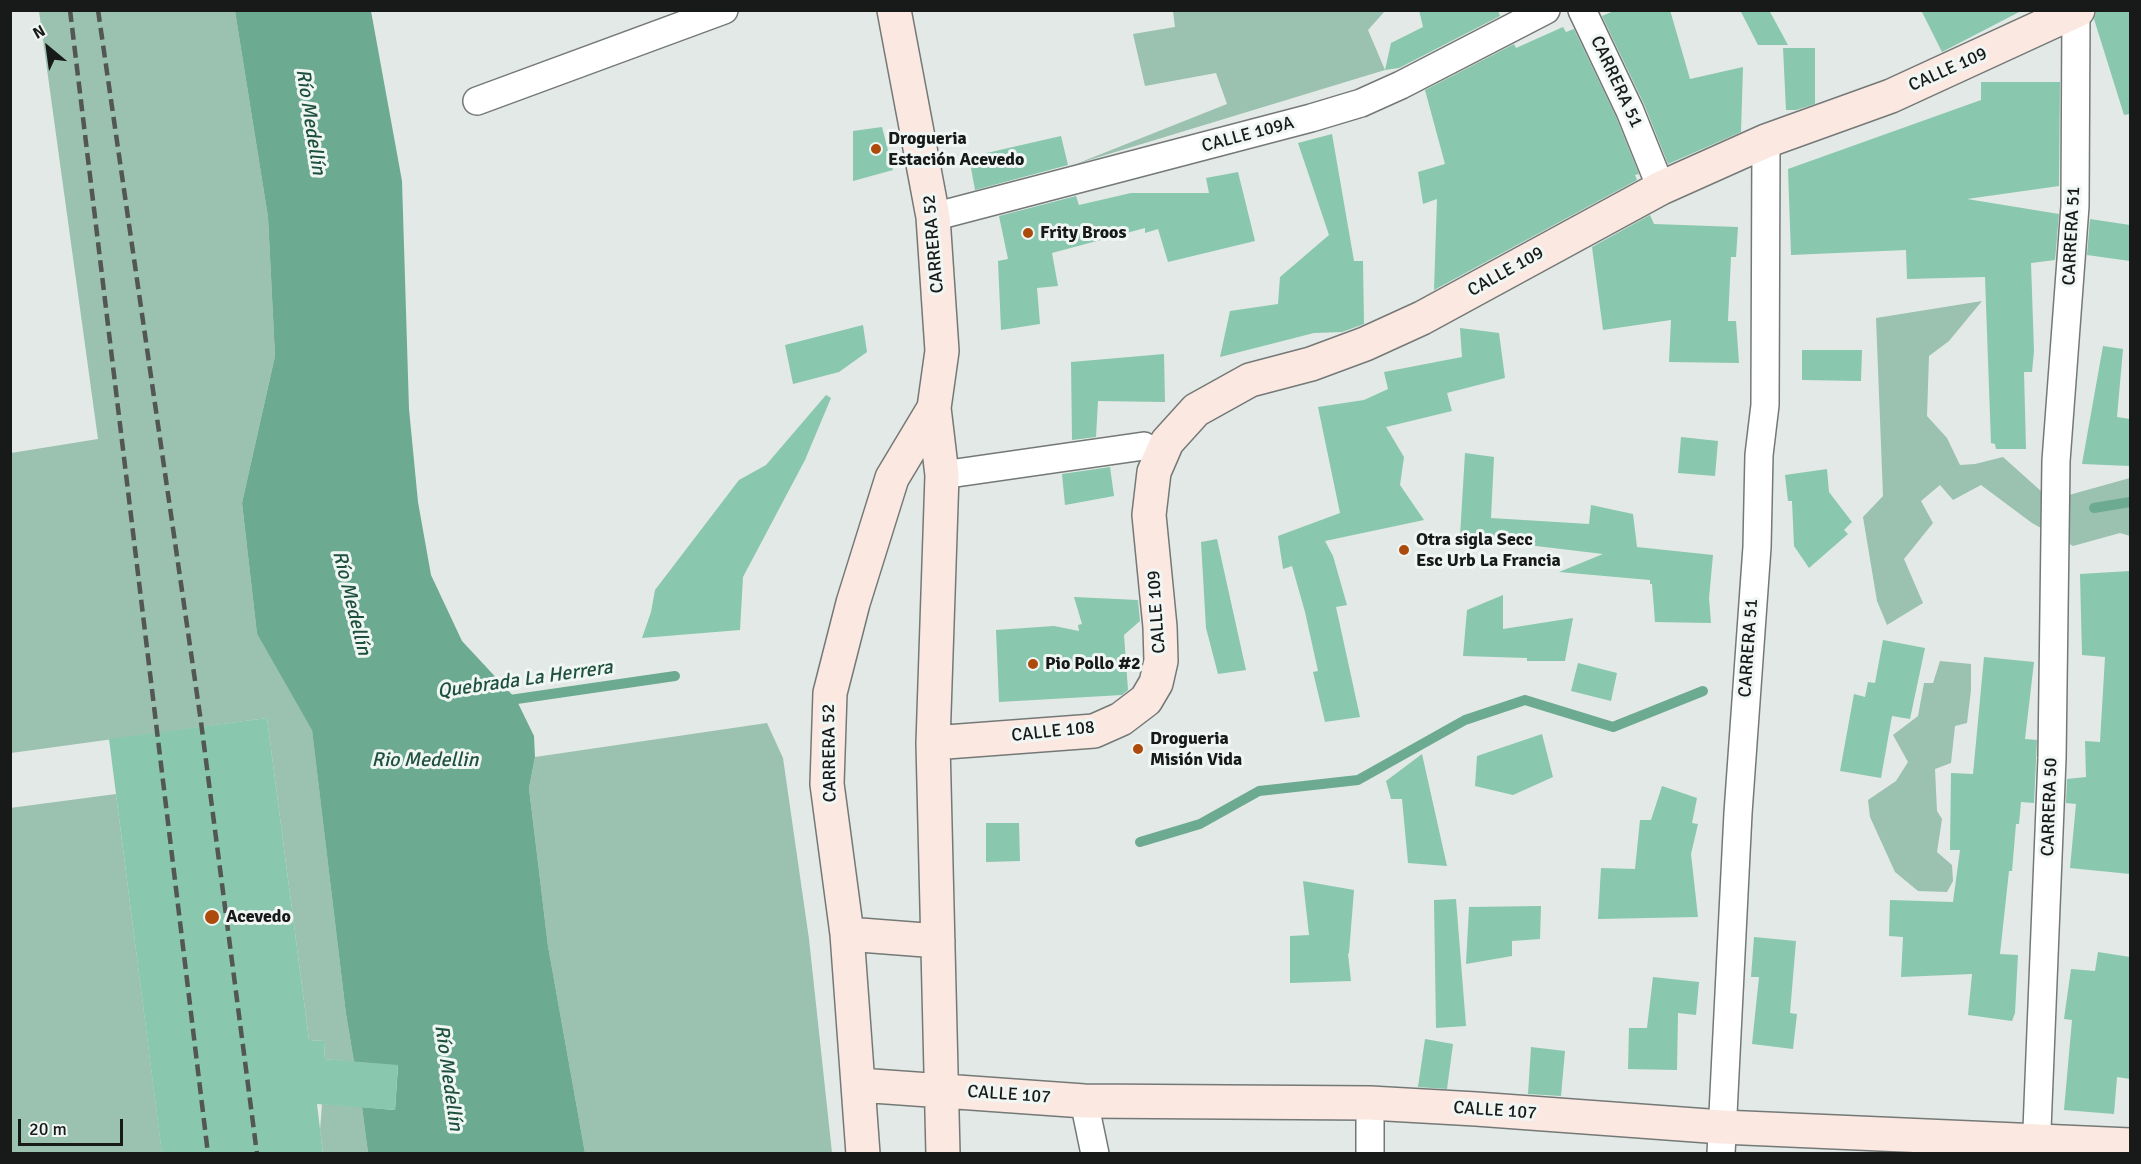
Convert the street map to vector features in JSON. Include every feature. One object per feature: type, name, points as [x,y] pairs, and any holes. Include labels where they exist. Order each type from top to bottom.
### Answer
[{"type":"street","points":[[477,101],[724,10]]},
{"type":"street","name":"CARRERA 52","points":[[894,10],[933,217],[942,351],[934,408],[942,475],[933,743],[943,1154]]},
{"type":"street","name":"CALLE 109A","points":[[933,217],[1361,103],[1401,85],[1546,10]]},
{"type":"street","name":"CARRERA 51","points":[[1582,10],[1630,111],[1661,188]]},
{"type":"street","name":"CARRERA 51","points":[[2056,461],[2075,206],[2077,11]]},
{"type":"street","name":"CALLE 109","points":[[1156,683],[1161,661],[1160,627],[1149,515],[1154,472],[1167,442],[1196,411],[1250,380],[1311,364],[1422,318],[1661,188],[1766,141],[1891,96],[2077,11]]},
{"type":"street","name":"CARRERA 51","points":[[1722,1140],[1738,802],[1757,547],[1759,455],[1765,405],[1766,141]]},
{"type":"street","name":"CARRERA 52","points":[[863,1154],[847,934],[827,784],[830,693],[853,603],[892,478],[934,408]]},
{"type":"street","points":[[942,475],[1144,446]]},
{"type":"street","name":"CARRERA 50","points":[[2036,1147],[2052,758],[2056,461]]},
{"type":"street","name":"CALLE 108","points":[[933,743],[1094,731],[1121,719],[1146,700],[1156,683]]},
{"type":"street","points":[[847,934],[938,941]]},
{"type":"street","name":"CALLE 107","points":[[859,1085],[1084,1101],[1370,1103],[1476,1109],[1722,1140],[2036,1147],[2130,1145]]},
{"type":"street","points":[[1084,1101],[1095,1154]]},
{"type":"street","points":[[1370,1103],[1370,1154]]},
{"type":"shaded area","points":[[39,11],[235,11],[268,217],[275,356],[242,503],[257,634],[312,729],[346,1014],[354,1062],[324,1059],[325,1041],[309,1040],[267,718],[11,753],[11,453],[98,439]]},
{"type":"shaded area","points":[[1173,11],[1385,11],[1368,30],[1385,70],[1076,164],[1227,104],[1216,73],[1145,86],[1133,34],[1175,27]]},
{"type":"shaded area","points":[[1982,301],[1949,341],[1929,356],[1927,416],[1947,438],[1960,465],[2003,457],[2051,500],[2130,478],[2130,536],[2120,533],[2073,546],[2032,523],[1981,485],[1953,500],[1940,485],[1921,501],[1933,523],[1904,559],[1923,603],[1887,625],[1877,601],[1863,517],[1883,496],[1876,318]]},
{"type":"shaded area","points":[[1940,661],[1971,664],[1967,723],[1955,726],[1951,763],[1935,769],[1937,811],[1942,819],[1937,852],[1952,865],[1953,881],[1947,892],[1918,891],[1895,872],[1870,817],[1868,800],[1896,781],[1908,762],[1893,735],[1918,716],[1924,683],[1933,683]]},
{"type":"shaded area","points":[[767,723],[783,758],[809,939],[832,1153],[585,1153],[548,946],[529,788],[535,757]]},
{"type":"shaded area","points":[[116,794],[162,1153],[11,1153],[10,808]]},
{"type":"shaded area","points":[[322,1104],[362,1107],[368,1153],[323,1153],[320,1130]]},
{"type":"water","name":"Rio Medellin","points":[[235,11],[371,11],[402,181],[409,409],[418,502],[431,575],[462,641],[516,699],[534,736],[535,757],[529,788],[548,946],[585,1153],[368,1153],[362,1107],[395,1110],[398,1066],[354,1062],[346,1014],[312,730],[257,634],[242,503],[275,356],[268,217]]},
{"type":"building","points":[[1419,10],[1498,10],[1500,16],[1399,68],[1385,70],[1391,43],[1423,27]]},
{"type":"building","points":[[1616,10],[1670,10],[1690,79],[1743,67],[1741,132],[1668,164],[1644,104],[1602,16]]},
{"type":"building","points":[[1740,10],[1769,10],[1788,45],[1758,45]]},
{"type":"building","points":[[1921,10],[2023,10],[1942,52]]},
{"type":"building","points":[[2097,10],[2130,10],[2130,114],[2124,115],[2094,19]]},
{"type":"building","points":[[1563,27],[1566,32],[1574,29],[1616,117],[1639,174],[1635,175],[1637,180],[1434,290],[1437,199],[1423,204],[1418,172],[1445,164],[1425,90],[1514,44],[1516,48]]},
{"type":"building","points":[[1783,48],[1815,48],[1815,104],[1796,110],[1786,110]]},
{"type":"building","points":[[1981,82],[2060,82],[2059,186],[1967,199],[2059,214],[2055,260],[2031,263],[2034,351],[2032,372],[2024,372],[2026,449],[1996,449],[1995,444],[1991,443],[1985,277],[1907,279],[1906,250],[1791,255],[1788,169],[1981,100]]},
{"type":"building","points":[[882,127],[893,170],[853,181],[853,131]]},
{"type":"building","points":[[1332,134],[1354,261],[1363,261],[1364,324],[1342,332],[1314,333],[1220,357],[1230,311],[1278,304],[1280,277],[1329,235],[1298,143]]},
{"type":"building","points":[[1061,136],[1068,165],[975,190],[969,157]]},
{"type":"building","points":[[1238,172],[1255,241],[1168,262],[1158,229],[1145,233],[1145,228],[1052,253],[1058,286],[1037,288],[1040,324],[1001,330],[998,261],[1008,259],[999,216],[1076,196],[1079,205],[1131,193],[1209,193],[1206,178]]},
{"type":"building","points":[[1650,215],[1654,224],[1738,227],[1736,257],[1731,257],[1728,321],[1736,321],[1739,363],[1669,362],[1671,320],[1603,330],[1592,247]]},
{"type":"building","points":[[2090,219],[2130,225],[2130,261],[2087,255]]},
{"type":"building","points":[[863,325],[867,352],[839,372],[793,384],[785,345]]},
{"type":"building","points":[[1460,328],[1499,333],[1505,378],[1447,393],[1452,411],[1386,427],[1404,457],[1400,485],[1424,520],[1325,541],[1333,556],[1347,605],[1336,607],[1360,717],[1325,722],[1313,672],[1318,671],[1305,612],[1292,566],[1283,569],[1278,536],[1340,513],[1318,407],[1364,400],[1388,389],[1384,372],[1462,357]]},
{"type":"building","points":[[2103,346],[2123,349],[2117,417],[2130,419],[2130,466],[2082,464]]},
{"type":"building","points":[[1802,350],[1862,350],[1861,381],[1802,380]]},
{"type":"building","points":[[1164,354],[1165,402],[1098,401],[1096,437],[1072,440],[1071,362]]},
{"type":"building","points":[[826,395],[831,398],[805,460],[743,577],[740,630],[642,638],[651,612],[655,590],[739,480],[766,465]]},
{"type":"building","points":[[1681,437],[1718,441],[1715,476],[1678,473]]},
{"type":"building","points":[[1465,453],[1494,457],[1491,518],[1589,524],[1591,505],[1633,514],[1637,547],[1713,555],[1709,598],[1711,623],[1655,622],[1650,580],[1559,572],[1603,554],[1486,540],[1486,534],[1460,536]]},
{"type":"building","points":[[1110,467],[1114,496],[1065,505],[1062,474]]},
{"type":"building","points":[[1827,469],[1829,492],[1852,522],[1844,530],[1848,534],[1809,568],[1794,546],[1792,501],[1788,501],[1785,475]]},
{"type":"building","points":[[1217,539],[1246,670],[1218,674],[1206,628],[1201,542]]},
{"type":"building","points":[[2130,571],[2130,874],[2070,868],[2076,804],[2066,803],[2067,779],[2086,777],[2085,741],[2100,742],[2105,657],[2082,655],[2080,574]]},
{"type":"building","points":[[1503,595],[1503,629],[1573,618],[1565,661],[1527,661],[1527,658],[1463,656],[1467,610]]},
{"type":"building","points":[[1074,597],[1138,600],[1140,621],[1124,635],[1128,690],[1122,695],[999,702],[996,630],[1054,626],[1079,631],[1078,625],[1082,624]]},
{"type":"building","points":[[1883,640],[1925,648],[1910,719],[1892,716],[1881,778],[1840,771],[1854,694],[1865,697],[1868,682],[1875,683]]},
{"type":"building","points":[[1984,657],[2034,662],[2025,739],[2037,740],[2034,803],[2021,802],[2019,824],[2016,824],[2000,954],[2018,955],[2015,1013],[2012,1021],[1968,1015],[1972,974],[1901,977],[1903,937],[1889,936],[1890,900],[1953,902],[1960,850],[1950,850],[1951,773],[1973,774]]},
{"type":"building","points":[[1578,663],[1617,673],[1611,701],[1571,691]]},
{"type":"building","name":"Acevedo","points":[[267,718],[309,1040],[325,1041],[324,1059],[398,1065],[395,1110],[317,1104],[323,1154],[162,1154],[109,739]]},
{"type":"building","points":[[1542,734],[1553,777],[1513,795],[1475,786],[1477,756]]},
{"type":"building","points":[[1422,754],[1447,866],[1408,863],[1402,799],[1391,799],[1386,781]]},
{"type":"building","points":[[1662,786],[1697,798],[1692,823],[1698,824],[1691,854],[1698,917],[1598,919],[1601,868],[1635,869],[1640,820],[1651,820]]},
{"type":"building","points":[[986,823],[1019,823],[1020,861],[986,862]]},
{"type":"building","points":[[1303,881],[1354,890],[1348,954],[1351,981],[1290,983],[1290,936],[1309,935]]},
{"type":"building","points":[[1456,899],[1466,1026],[1436,1028],[1434,900]]},
{"type":"building","points":[[1541,906],[1540,939],[1512,941],[1512,956],[1466,964],[1469,907]]},
{"type":"building","points":[[1754,937],[1796,941],[1790,1013],[1797,1014],[1793,1049],[1752,1044],[1759,977],[1751,977]]},
{"type":"building","points":[[2098,952],[2130,957],[2130,1079],[2117,1077],[2114,1114],[2064,1110],[2072,1020],[2064,1019],[2071,969],[2095,971]]},
{"type":"building","points":[[1653,977],[1699,982],[1696,1015],[1678,1013],[1677,1070],[1628,1069],[1629,1028],[1647,1028]]},
{"type":"building","points":[[1425,1039],[1453,1044],[1447,1089],[1418,1087]]},
{"type":"building","points":[[1531,1047],[1565,1051],[1561,1096],[1528,1094]]},
{"type":"waterway","name":"Quebrada La Herrera","points":[[2094,508],[2130,502]]},
{"type":"waterway","name":"Quebrada La Herrera","points":[[503,701],[675,676]]},
{"type":"waterway","name":"Quebrada La Herrera","points":[[1140,842],[1200,824],[1259,791],[1358,780],[1465,720],[1525,700],[1613,727],[1703,691]]},
{"type":"railway","points":[[70,10],[208,1154]]},
{"type":"railway","points":[[98,10],[201,722],[257,1154]]},
{"type":"place","name":"Drogueria Estación Acevedo","points":[[876,149]]},
{"type":"place","name":"Frity Broos","points":[[1028,233]]},
{"type":"place","name":"Otra sigla Secc Esc Urb La Francia","points":[[1404,550]]},
{"type":"place","name":"Pio Pollo #2","points":[[1033,664]]},
{"type":"place","name":"Drogueria Misión Vida","points":[[1138,749]]},
{"type":"place","name":"Acevedo","points":[[212,917]]},
{"type":"water label","name":"Río Medellín","points":[[310,122]]},
{"type":"water label","name":"Río Medellín","points":[[351,603]]},
{"type":"water label","name":"Río Medellín","points":[[448,1078]]}]
